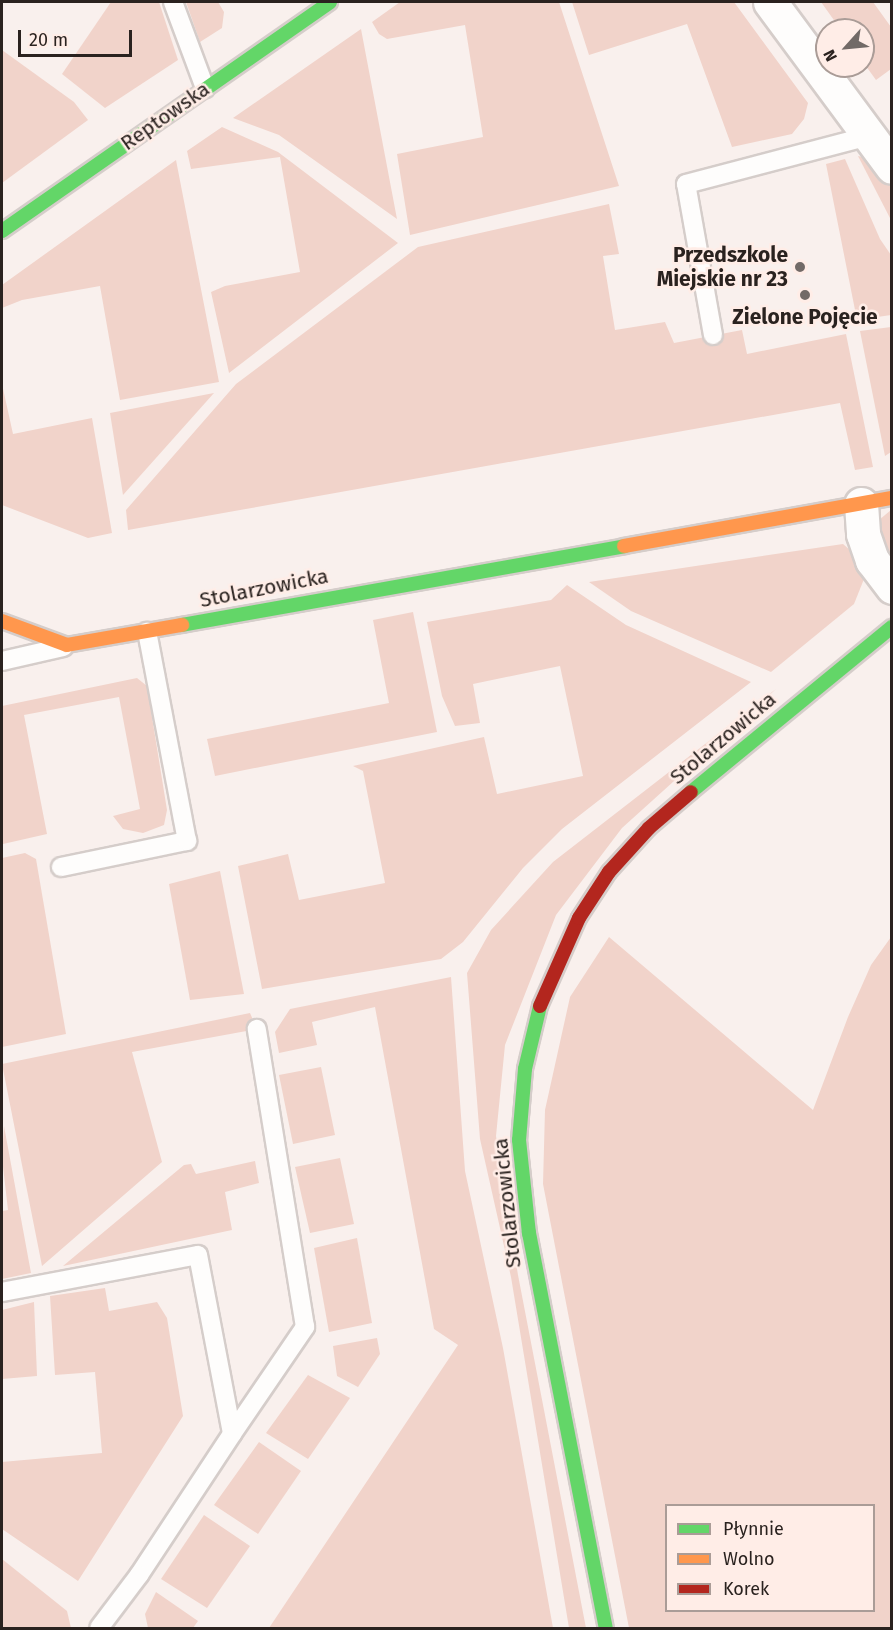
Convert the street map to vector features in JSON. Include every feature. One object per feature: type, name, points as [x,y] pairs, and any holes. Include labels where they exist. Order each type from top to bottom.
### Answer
[{"type":"street","name":"Reptowska","points":[[2,231],[330,2]]},
{"type":"street","points":[[770,2],[891,167]]},
{"type":"street","points":[[876,501],[862,534],[872,560],[891,587]]},
{"type":"street","name":"Stolarzowicka","points":[[2,621],[67,645],[876,501]]},
{"type":"street","name":"Stolarzowicka","points":[[606,1629],[529,1233],[519,1140],[525,1069],[535,1023],[546,989],[579,918],[609,872],[650,828],[722,765],[891,627]]},
{"type":"lane","points":[[173,2],[206,88]]},
{"type":"lane","points":[[713,335],[686,184],[869,136]]},
{"type":"lane","points":[[61,867],[186,842],[147,632]]},
{"type":"lane","points":[[2,661],[67,645]]},
{"type":"lane","points":[[99,1629],[139,1575],[305,1327],[257,1029]]},
{"type":"lane","points":[[2,1292],[198,1255],[232,1434]]},
{"type":"shaded area","points":[[111,2],[159,2],[178,60],[105,108],[62,74]]},
{"type":"shaded area","points":[[186,2],[218,2],[224,12],[222,28],[200,42]]},
{"type":"shaded area","points":[[400,2],[559,2],[619,186],[410,235],[397,154],[483,137],[465,25],[387,39],[379,34],[372,22]]},
{"type":"shaded area","points":[[572,2],[734,2],[808,103],[804,119],[792,134],[732,147],[687,24],[589,55]]},
{"type":"shaded area","points":[[821,2],[873,2],[891,27],[891,69],[876,80],[875,78],[875,18],[832,18]]},
{"type":"shaded area","points":[[361,29],[397,219],[279,135],[233,118]]},
{"type":"shaded area","points":[[2,50],[74,102],[88,120],[2,183]]},
{"type":"shaded area","points":[[222,127],[278,152],[398,243],[229,373],[211,292],[225,286],[300,272],[280,157],[191,169],[187,151]]},
{"type":"shaded area","points":[[858,156],[875,160],[891,177],[891,220]]},
{"type":"shaded area","points":[[845,159],[880,239],[891,255],[891,315],[857,320],[826,164]]},
{"type":"shaded area","points":[[176,160],[219,382],[120,400],[100,286],[22,300],[2,308],[2,285]]},
{"type":"shaded area","points":[[609,204],[619,254],[603,256],[615,330],[665,322],[674,343],[742,330],[747,354],[846,334],[873,467],[855,470],[840,403],[128,530],[126,510],[236,384],[418,247]]},
{"type":"shaded area","points":[[891,327],[891,452],[885,456],[860,331]]},
{"type":"shaded area","points":[[2,384],[13,434],[92,418],[112,533],[88,538],[2,505]]},
{"type":"shaded area","points":[[214,393],[123,495],[110,413]]},
{"type":"shaded area","points":[[891,510],[891,560],[879,530],[879,520]]},
{"type":"shaded area","points":[[843,544],[858,557],[866,574],[854,604],[771,672],[631,611],[589,582]]},
{"type":"shaded area","points":[[567,585],[626,625],[751,682],[562,829],[523,868],[463,942],[441,959],[262,989],[238,866],[288,854],[299,900],[385,883],[363,771],[353,766],[484,737],[497,794],[583,776],[560,666],[473,684],[480,723],[455,726],[442,696],[427,622],[551,600]]},
{"type":"shaded area","points":[[413,612],[437,732],[215,776],[207,739],[389,703],[373,620]]},
{"type":"shaded area","points":[[137,678],[147,686],[167,810],[164,825],[143,833],[123,829],[113,816],[140,809],[119,697],[24,715],[47,834],[3,844],[2,706]]},
{"type":"shaded area","points":[[776,689],[622,828],[556,915],[505,1045],[496,1136],[518,1275],[586,1628],[569,1628],[511,1277],[480,1139],[467,973],[491,930],[553,862]]},
{"type":"shaded area","points":[[25,853],[36,859],[66,1034],[2,1047],[2,858]]},
{"type":"shaded area","points":[[220,871],[244,994],[190,1000],[169,884]]},
{"type":"shaded area","points":[[609,937],[813,1110],[848,1017],[871,965],[891,937],[891,1628],[629,1628],[543,1184],[545,1110],[570,997]]},
{"type":"shaded area","points":[[451,977],[465,1171],[503,1348],[553,1628],[269,1628],[458,1345],[434,1329],[375,1007],[312,1022],[317,1045],[279,1053],[275,1032],[290,1009]]},
{"type":"shaded area","points":[[250,1013],[257,1029],[132,1052],[162,1162],[42,1266],[2,1064]]},
{"type":"shaded area","points":[[321,1067],[335,1135],[293,1144],[279,1075]]},
{"type":"shaded area","points":[[4,1126],[31,1273],[2,1279],[2,1211],[8,1210],[2,1158]]},
{"type":"shaded area","points":[[340,1158],[354,1224],[310,1233],[295,1167]]},
{"type":"shaded area","points":[[255,1161],[259,1183],[225,1192],[232,1230],[63,1266],[184,1165],[191,1164],[196,1174]]},
{"type":"shaded area","points":[[357,1238],[372,1323],[329,1332],[314,1248]]},
{"type":"shaded area","points":[[105,1288],[109,1311],[157,1302],[167,1318],[183,1416],[78,1581],[2,1529],[2,1462],[102,1453],[95,1372],[55,1375],[50,1296]]},
{"type":"shaded area","points":[[34,1302],[37,1376],[2,1379],[2,1310]]},
{"type":"shaded area","points":[[377,1338],[380,1354],[358,1387],[337,1376],[333,1346]]},
{"type":"shaded area","points":[[308,1375],[350,1398],[308,1459],[266,1433]]},
{"type":"shaded area","points":[[259,1442],[301,1471],[258,1534],[214,1505]]},
{"type":"shaded area","points":[[204,1515],[250,1546],[207,1608],[161,1579]]},
{"type":"shaded area","points":[[2,1559],[67,1611],[71,1628],[2,1628]]},
{"type":"shaded area","points":[[156,1592],[198,1621],[193,1628],[148,1628],[145,1614]]},
{"type":"traffic: fast","points":[[2,231],[330,2]]},
{"type":"traffic: fast","points":[[182,625],[624,546]]},
{"type":"traffic: fast","points":[[691,792],[892,627]]},
{"type":"traffic: fast","points":[[540,1006],[525,1069],[519,1140],[529,1233],[606,1628]]},
{"type":"traffic: slow","points":[[624,546],[892,498]]},
{"type":"traffic: slow","points":[[2,621],[67,645],[182,625]]},
{"type":"traffic: jam","points":[[540,1006],[579,918],[609,872],[649,828],[691,792]]},
{"type":"place","name":"Przedszkole Miejskie nr 23","points":[[800,267]]},
{"type":"place","name":"Zielone Pojęcie","points":[[805,295]]}]
